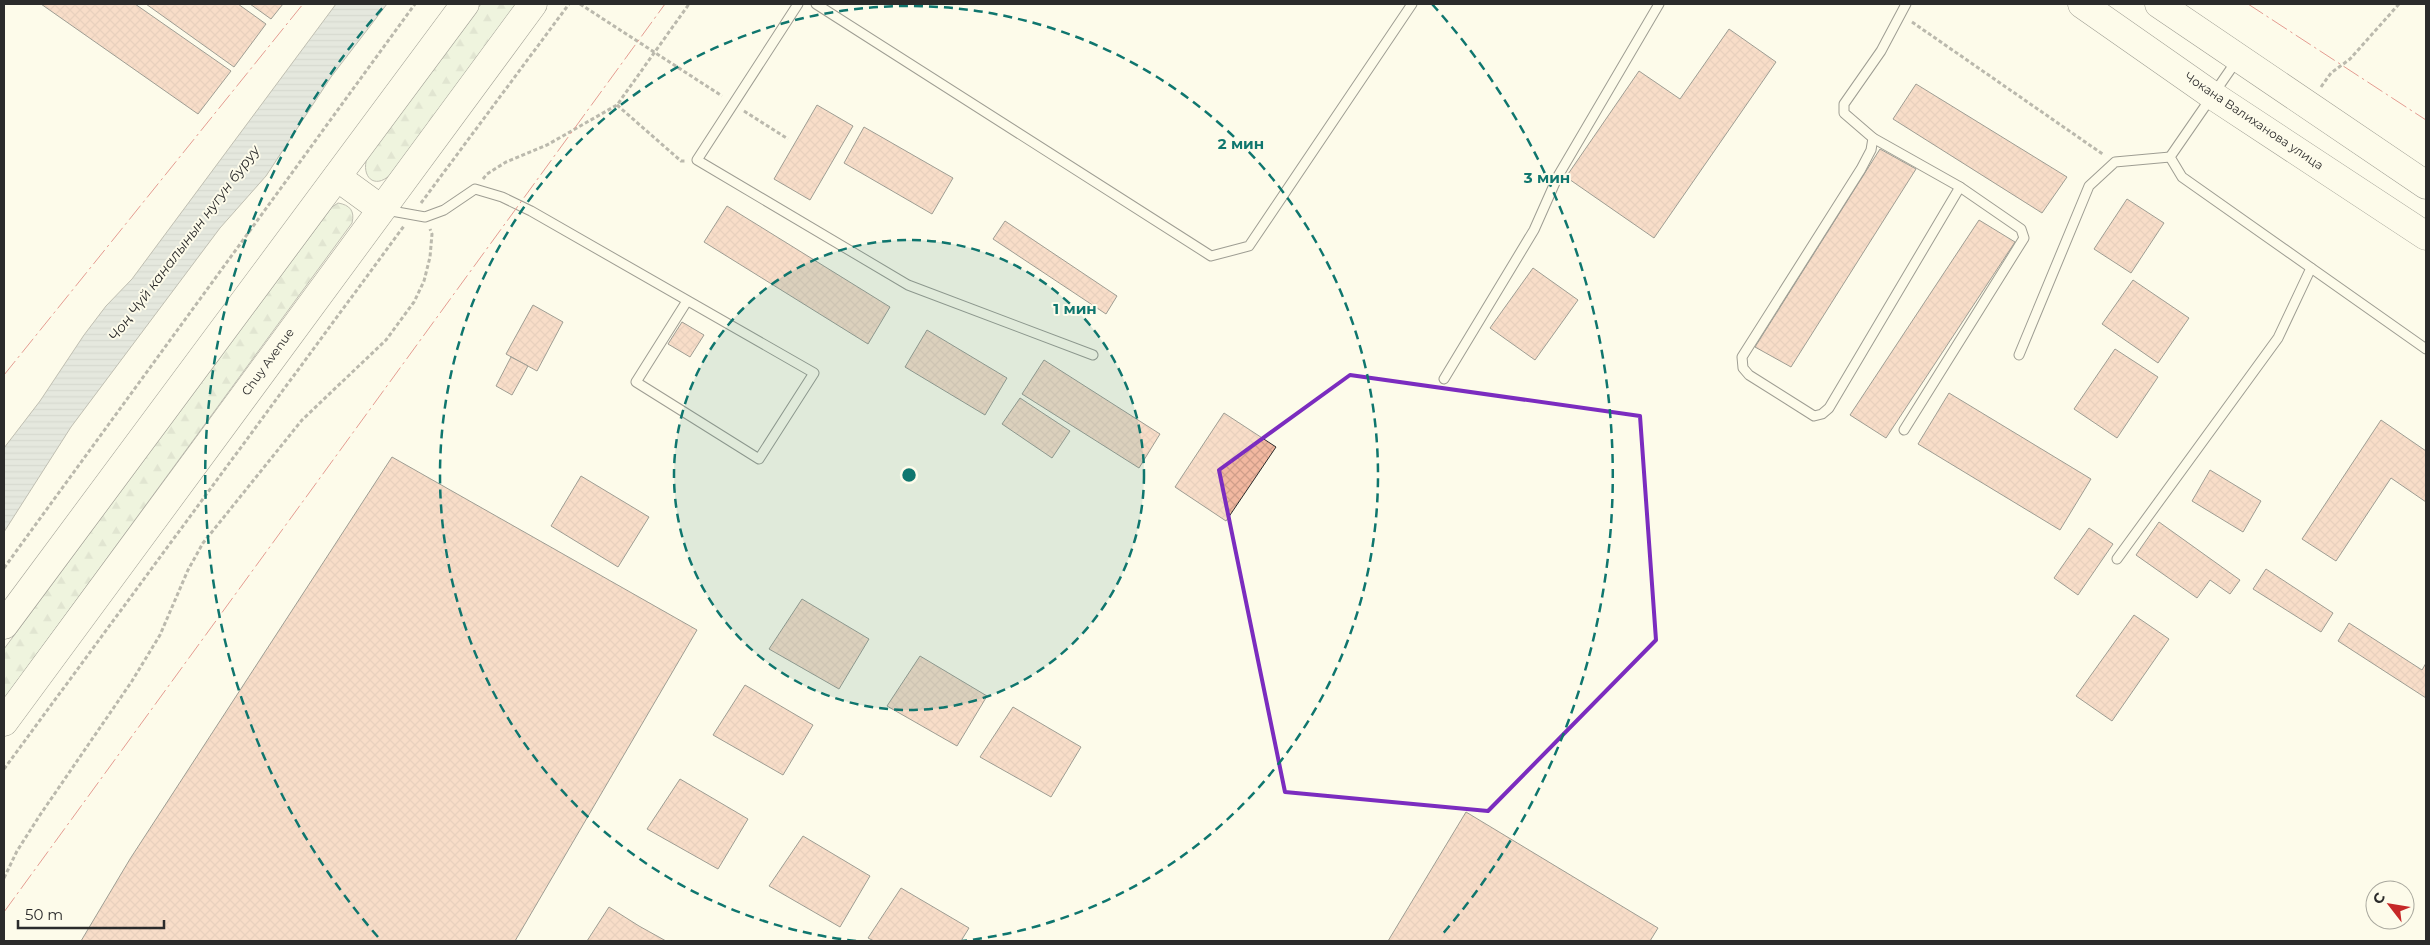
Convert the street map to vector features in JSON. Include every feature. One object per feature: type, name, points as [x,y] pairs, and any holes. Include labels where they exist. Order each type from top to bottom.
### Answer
[{"type":"main road","points":[[4,625],[465,4]]},
{"type":"main road","name":"Chuy Avenue","points":[[4,722],[533,4]]},
{"type":"main road","name":"Чокана Валиханова улица","points":[[2082,4],[2212,95],[2426,236]]},
{"type":"main road","points":[[2159,4],[2426,185]]},
{"type":"main road","points":[[337,178],[381,209]]},
{"type":"lane","points":[[798,4],[697,160],[908,285],[1093,355]]},
{"type":"lane","points":[[816,4],[1210,256],[1249,246],[1412,4]]},
{"type":"lane","points":[[1444,379],[1534,230],[1558,176],[1659,4]]},
{"type":"lane","points":[[1904,430],[2024,238],[2021,229],[1960,187],[1873,138],[1844,113],[1844,104],[1881,50],[1906,4]]},
{"type":"lane","points":[[2170,157],[2238,58]]},
{"type":"lane","points":[[1873,138],[1872,150],[1861,169],[1742,357],[1743,368],[1749,375],[1814,416],[1822,414],[1829,408],[1960,187]]},
{"type":"lane","points":[[2019,355],[2089,186],[2115,162],[2170,157]]},
{"type":"lane","points":[[2170,157],[2182,177],[2426,349]]},
{"type":"lane","points":[[381,209],[425,217],[444,210],[475,189],[502,197],[530,211],[687,300],[814,373],[759,459],[636,382],[687,300]]},
{"type":"lane","points":[[2117,558],[2278,338],[2311,268]]},
{"type":"path","points":[[4,568],[415,4]]},
{"type":"path","points":[[4,769],[570,4]]},
{"type":"path","points":[[580,4],[788,139]]},
{"type":"path","points":[[475,189],[487,174],[506,162],[546,146],[616,105],[690,4]]},
{"type":"path","points":[[2306,104],[2331,73],[2350,59],[2399,4]]},
{"type":"path","points":[[1900,14],[2115,162]]},
{"type":"path","points":[[616,105],[681,161],[697,160]]},
{"type":"path","points":[[4,878],[40,815],[132,681],[160,635],[188,570],[203,543],[302,420],[386,340],[414,302],[424,281],[430,257],[432,234],[425,217]]},
{"type":"highlighted area","points":[[1350,375],[1640,416],[1656,640],[1488,811],[1285,792],[1219,470]]},
{"type":"green space","points":[[481,4],[518,4],[390,175],[379,181],[370,179],[366,170],[367,158]]},
{"type":"green space","points":[[338,203],[346,205],[351,209],[353,215],[352,223],[4,699],[4,649],[332,207]]},
{"type":"water","name":"Чоң Чүй каналынын нугун буруу","points":[[336,4],[387,4],[331,77],[266,176],[220,228],[71,427],[4,532],[4,448],[40,401],[84,335],[106,306],[132,279]]},
{"type":"building","points":[[41,4],[135,4],[231,71],[198,114]]},
{"type":"building","points":[[146,4],[238,4],[266,24],[234,67]]},
{"type":"building","points":[[250,4],[283,4],[271,19]]},
{"type":"building","points":[[1729,29],[1776,62],[1654,238],[1566,177],[1639,71],[1680,99]]},
{"type":"building","points":[[1916,84],[2067,177],[2042,213],[1893,119]]},
{"type":"building","points":[[817,105],[853,126],[810,200],[774,179]]},
{"type":"building","points":[[864,127],[953,178],[932,214],[844,163]]},
{"type":"building","points":[[1880,149],[1916,169],[1791,367],[1755,347]]},
{"type":"building","points":[[2127,199],[2164,223],[2131,273],[2094,249]]},
{"type":"building","points":[[727,206],[890,307],[868,344],[704,242]]},
{"type":"building","points":[[1979,220],[2015,242],[1886,438],[1850,415]]},
{"type":"building","points":[[1005,221],[1117,296],[1106,314],[993,239]]},
{"type":"building","points":[[1533,268],[1578,300],[1535,360],[1490,328]]},
{"type":"building","points":[[2133,280],[2189,318],[2158,363],[2102,324]]},
{"type":"building","points":[[533,305],[563,322],[537,371],[506,354]]},
{"type":"building","points":[[682,322],[704,335],[690,357],[668,344]]},
{"type":"building","points":[[927,330],[1007,378],[985,415],[905,367]]},
{"type":"building","points":[[2115,349],[2158,377],[2117,438],[2074,409]]},
{"type":"building","points":[[511,357],[528,366],[512,395],[496,386]]},
{"type":"building","points":[[1044,360],[1160,434],[1139,468],[1022,394]]},
{"type":"building","points":[[1949,393],[2091,479],[2060,530],[1918,444]]},
{"type":"building","points":[[1020,398],[1070,431],[1052,458],[1002,424]]},
{"type":"building","points":[[1224,413],[1276,447],[1226,521],[1175,487]]},
{"type":"building","points":[[2381,420],[2426,451],[2426,502],[2391,478],[2336,561],[2302,539]]},
{"type":"building","points":[[392,457],[697,630],[515,941],[81,941],[130,859]]},
{"type":"building","points":[[2210,470],[2261,501],[2243,532],[2192,501]]},
{"type":"building","points":[[581,476],[649,517],[618,567],[551,526]]},
{"type":"building","points":[[2159,522],[2240,580],[2230,594],[2210,580],[2197,598],[2136,555]]},
{"type":"building","points":[[2089,528],[2113,544],[2078,595],[2054,578]]},
{"type":"building","points":[[2266,569],[2333,613],[2321,632],[2253,589]]},
{"type":"building","points":[[802,599],[869,639],[839,689],[769,649]]},
{"type":"building","points":[[2134,615],[2169,639],[2112,721],[2076,696]]},
{"type":"building","points":[[2349,623],[2422,670],[2426,663],[2426,698],[2338,641]]},
{"type":"building","points":[[920,656],[987,696],[957,746],[887,706]]},
{"type":"building","points":[[745,685],[813,725],[783,775],[713,735]]},
{"type":"building","points":[[1013,707],[1081,747],[1051,797],[980,757]]},
{"type":"building","points":[[680,779],[748,819],[718,869],[647,829]]},
{"type":"building","points":[[1466,812],[1658,928],[1650,941],[1388,941]]},
{"type":"building","points":[[803,836],[870,876],[840,927],[769,886]]},
{"type":"building","points":[[901,888],[969,928],[961,941],[874,941],[868,938]]},
{"type":"building","points":[[609,907],[639,926],[666,941],[587,941]]},
{"type":"power","points":[[4,375],[303,4]]},
{"type":"power","points":[[4,912],[665,4]]},
{"type":"power","points":[[2248,4],[2426,120]]}]
